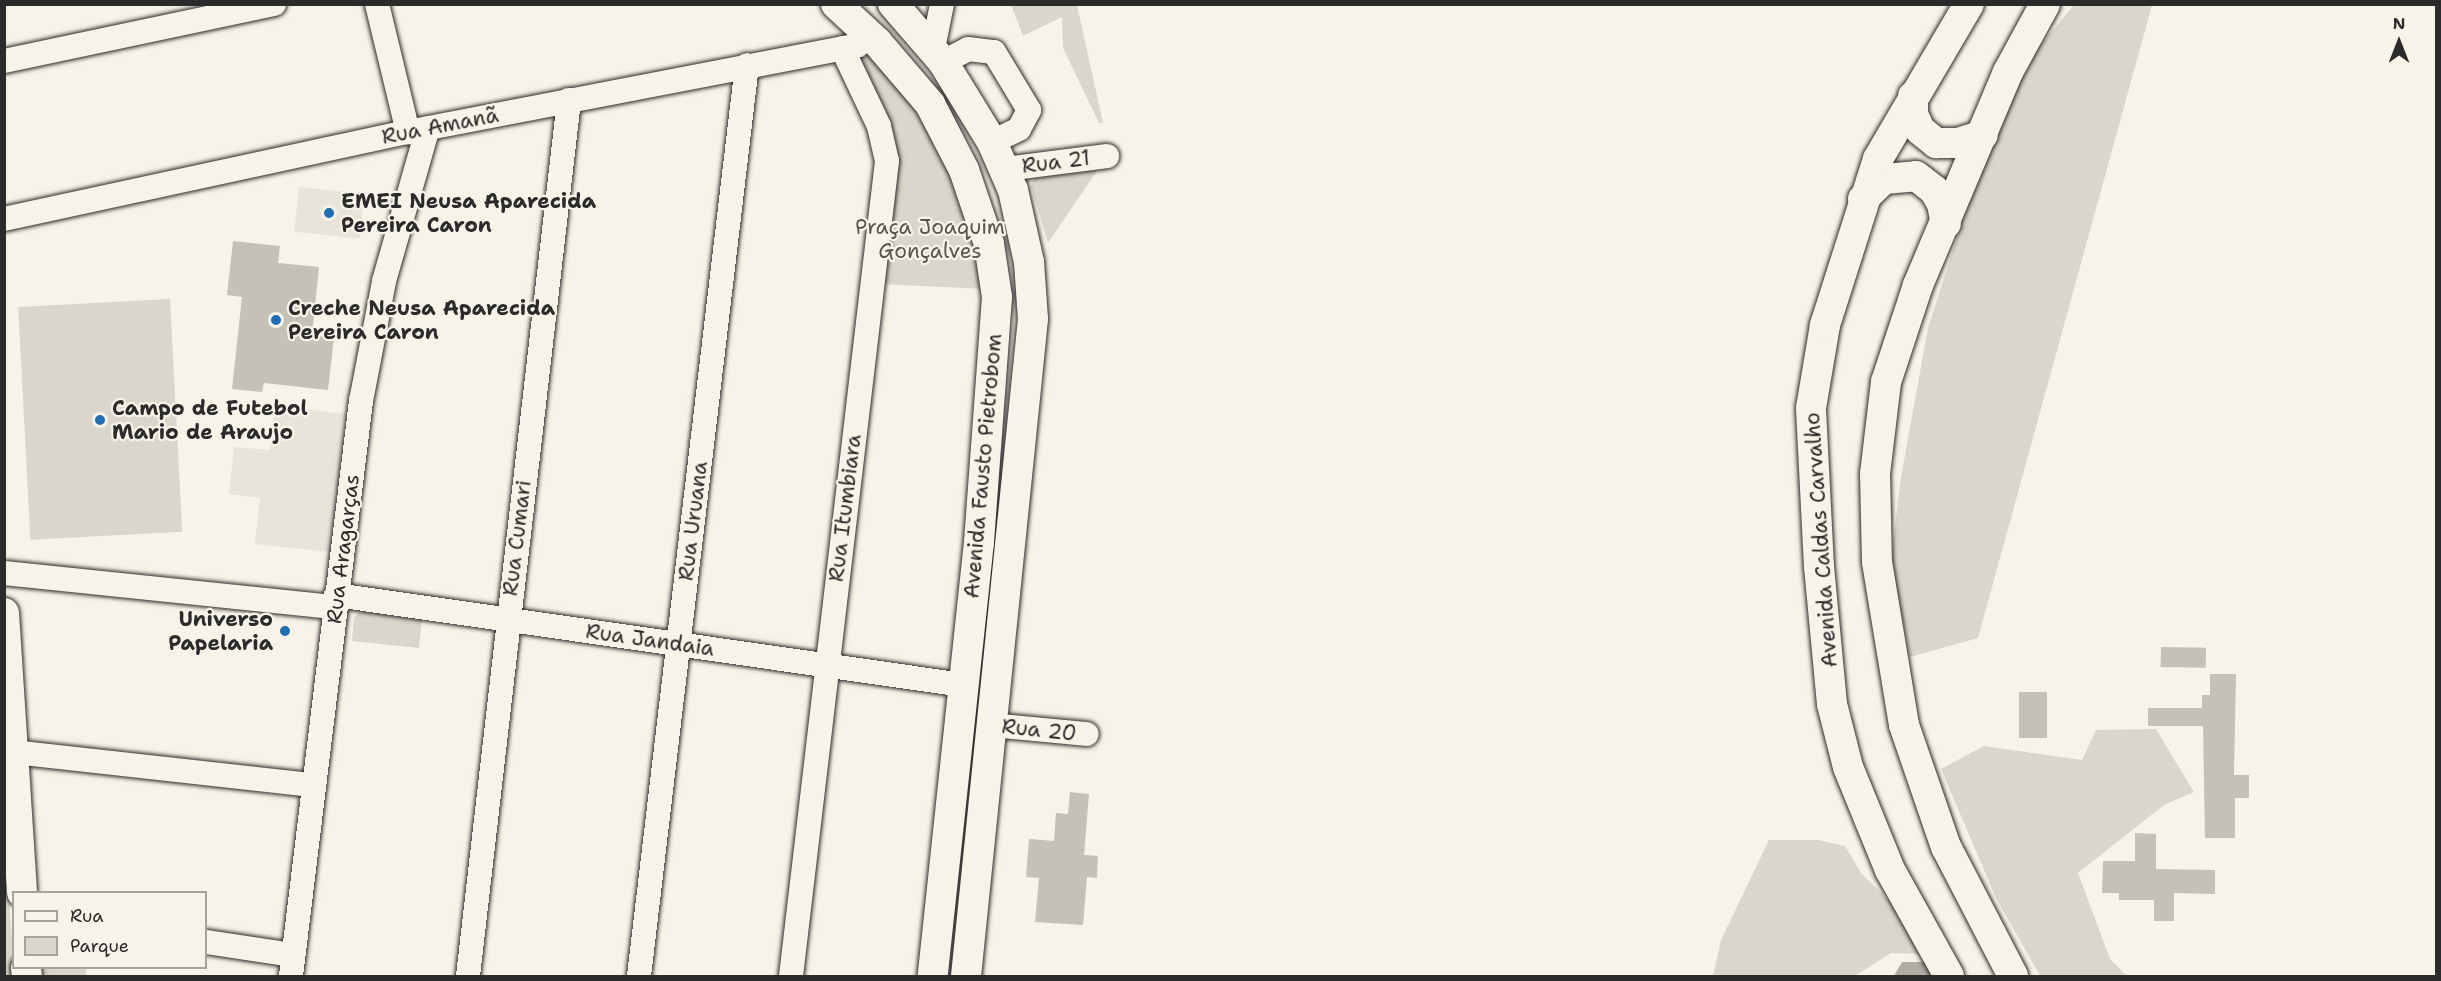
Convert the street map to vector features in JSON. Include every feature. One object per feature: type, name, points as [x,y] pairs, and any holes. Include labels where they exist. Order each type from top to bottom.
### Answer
[{"type":"main road","name":"Avenida Fausto Pietrobom","points":[[836,4],[877,42],[930,104],[964,170],[989,244],[997,297],[979,542],[933,976]]},
{"type":"main road","name":"Avenida Fausto Pietrobom","points":[[893,4],[938,56],[992,142],[1006,169],[1023,226],[1033,319],[966,976]]},
{"type":"main road","name":"Avenida Caldas Carvalho","points":[[1949,976],[1890,870],[1848,767],[1832,704],[1819,567],[1812,408],[1825,325],[1863,199],[1878,159],[1968,4]]},
{"type":"main road","points":[[2013,976],[1946,847],[1904,725],[1877,562],[1875,474],[1887,382],[1918,285],[1946,224],[2008,72],[2045,4]]},
{"type":"main road","points":[[1913,96],[1913,114],[1920,130],[1936,143],[1958,143],[1983,135]]},
{"type":"main road","points":[[1863,199],[1884,179],[1916,176],[1934,190],[1942,204],[1946,224]]},
{"type":"main road","points":[[4,613],[8,751],[22,891]]},
{"type":"street","points":[[4,61],[274,4]]},
{"type":"street","points":[[377,4],[418,130]]},
{"type":"street","points":[[942,4],[938,56],[968,49],[994,52],[1029,110],[1018,129],[992,142]]},
{"type":"street","name":"Rua Amanã","points":[[4,219],[418,130],[747,65],[877,42]]},
{"type":"street","name":"Rua Itumbiara","points":[[790,976],[887,161],[879,126],[842,48]]},
{"type":"street","name":"Rua Uruana","points":[[639,976],[747,65]]},
{"type":"street","name":"Rua Cumari","points":[[468,976],[568,100]]},
{"type":"street","name":"Rua Aragarças","points":[[292,966],[362,400],[384,281],[418,130]]},
{"type":"street","name":"Rua 21","points":[[1006,169],[1107,156]]},
{"type":"street","name":"Rua Jandaia","points":[[4,573],[336,601],[508,619],[963,685]]},
{"type":"street","name":"Rua 20","points":[[991,725],[1087,734]]},
{"type":"street","points":[[8,751],[314,785]]},
{"type":"street","points":[[207,942],[292,966]]},
{"type":"shaded area","name":"EMEI Neusa Aparecida Pereira Caron","points":[[299,187],[365,194],[360,239],[294,232]]},
{"type":"shaded area","points":[[275,406],[346,414],[330,552],[255,544],[260,498],[229,494],[234,447],[270,450]]},
{"type":"shaded area","points":[[1902,962],[1931,962],[1939,976],[1894,976]]},
{"type":"green space","points":[[1011,5],[1077,5],[1103,123],[1099,123],[1063,48],[1062,17],[1023,36]]},
{"type":"green space","points":[[2074,5],[2152,5],[1978,638],[1910,657],[1891,561],[1901,477],[1928,328],[2005,88]]},
{"type":"green space","name":"Praça Joaquim Gonçalves","points":[[875,48],[924,112],[972,221],[986,289],[881,284],[895,160],[850,52]]},
{"type":"green space","points":[[1107,156],[1048,243],[1031,186],[1037,170]]},
{"type":"green space","name":"Campo de Futebol Mario de Araujo","points":[[170,299],[182,532],[30,540],[18,307]]},
{"type":"green space","points":[[361,610],[422,617],[419,648],[352,641],[354,618]]},
{"type":"green space","points":[[2156,729],[2194,792],[2164,805],[2078,873],[2110,959],[2127,976],[2040,976],[1996,898],[1941,769],[1984,746],[2082,760],[2096,730]]},
{"type":"green space","points":[[4,831],[12,969],[14,969],[18,976],[5,976]]},
{"type":"green space","points":[[1769,840],[1818,840],[1845,846],[1861,873],[1913,925],[1923,954],[1891,953],[1855,976],[1713,976],[1721,940]]},
{"type":"green space","points":[[40,969],[86,969],[86,976],[40,976]]},
{"type":"building","name":"Creche Neusa Aparecida Pereira Caron","points":[[233,241],[280,246],[278,263],[319,267],[312,335],[334,338],[328,390],[264,383],[262,392],[232,389],[242,297],[227,295]]},
{"type":"building","points":[[2161,647],[2206,648],[2206,668],[2161,667]]},
{"type":"building","points":[[2210,674],[2236,674],[2234,775],[2249,775],[2249,798],[2235,798],[2235,838],[2205,838],[2203,726],[2148,726],[2148,708],[2202,708],[2202,695],[2210,695]]},
{"type":"building","points":[[2019,692],[2047,692],[2047,738],[2019,738]]},
{"type":"building","points":[[1070,792],[1089,794],[1084,855],[1098,856],[1097,878],[1087,877],[1083,925],[1035,922],[1039,878],[1026,877],[1029,839],[1054,841],[1056,813],[1068,814]]},
{"type":"building","points":[[2135,833],[2156,834],[2156,869],[2215,870],[2215,894],[2174,893],[2174,921],[2154,921],[2154,900],[2119,900],[2119,893],[2102,893],[2103,861],[2135,861]]},
{"type":"place","name":"EMEI Neusa Aparecida Pereira Caron","points":[[329,213]]},
{"type":"place","name":"Creche Neusa Aparecida Pereira Caron","points":[[276,320]]},
{"type":"place","name":"Campo de Futebol Mario de Araujo","points":[[100,420]]},
{"type":"place","name":"Universo Papelaria","points":[[285,631]]}]
